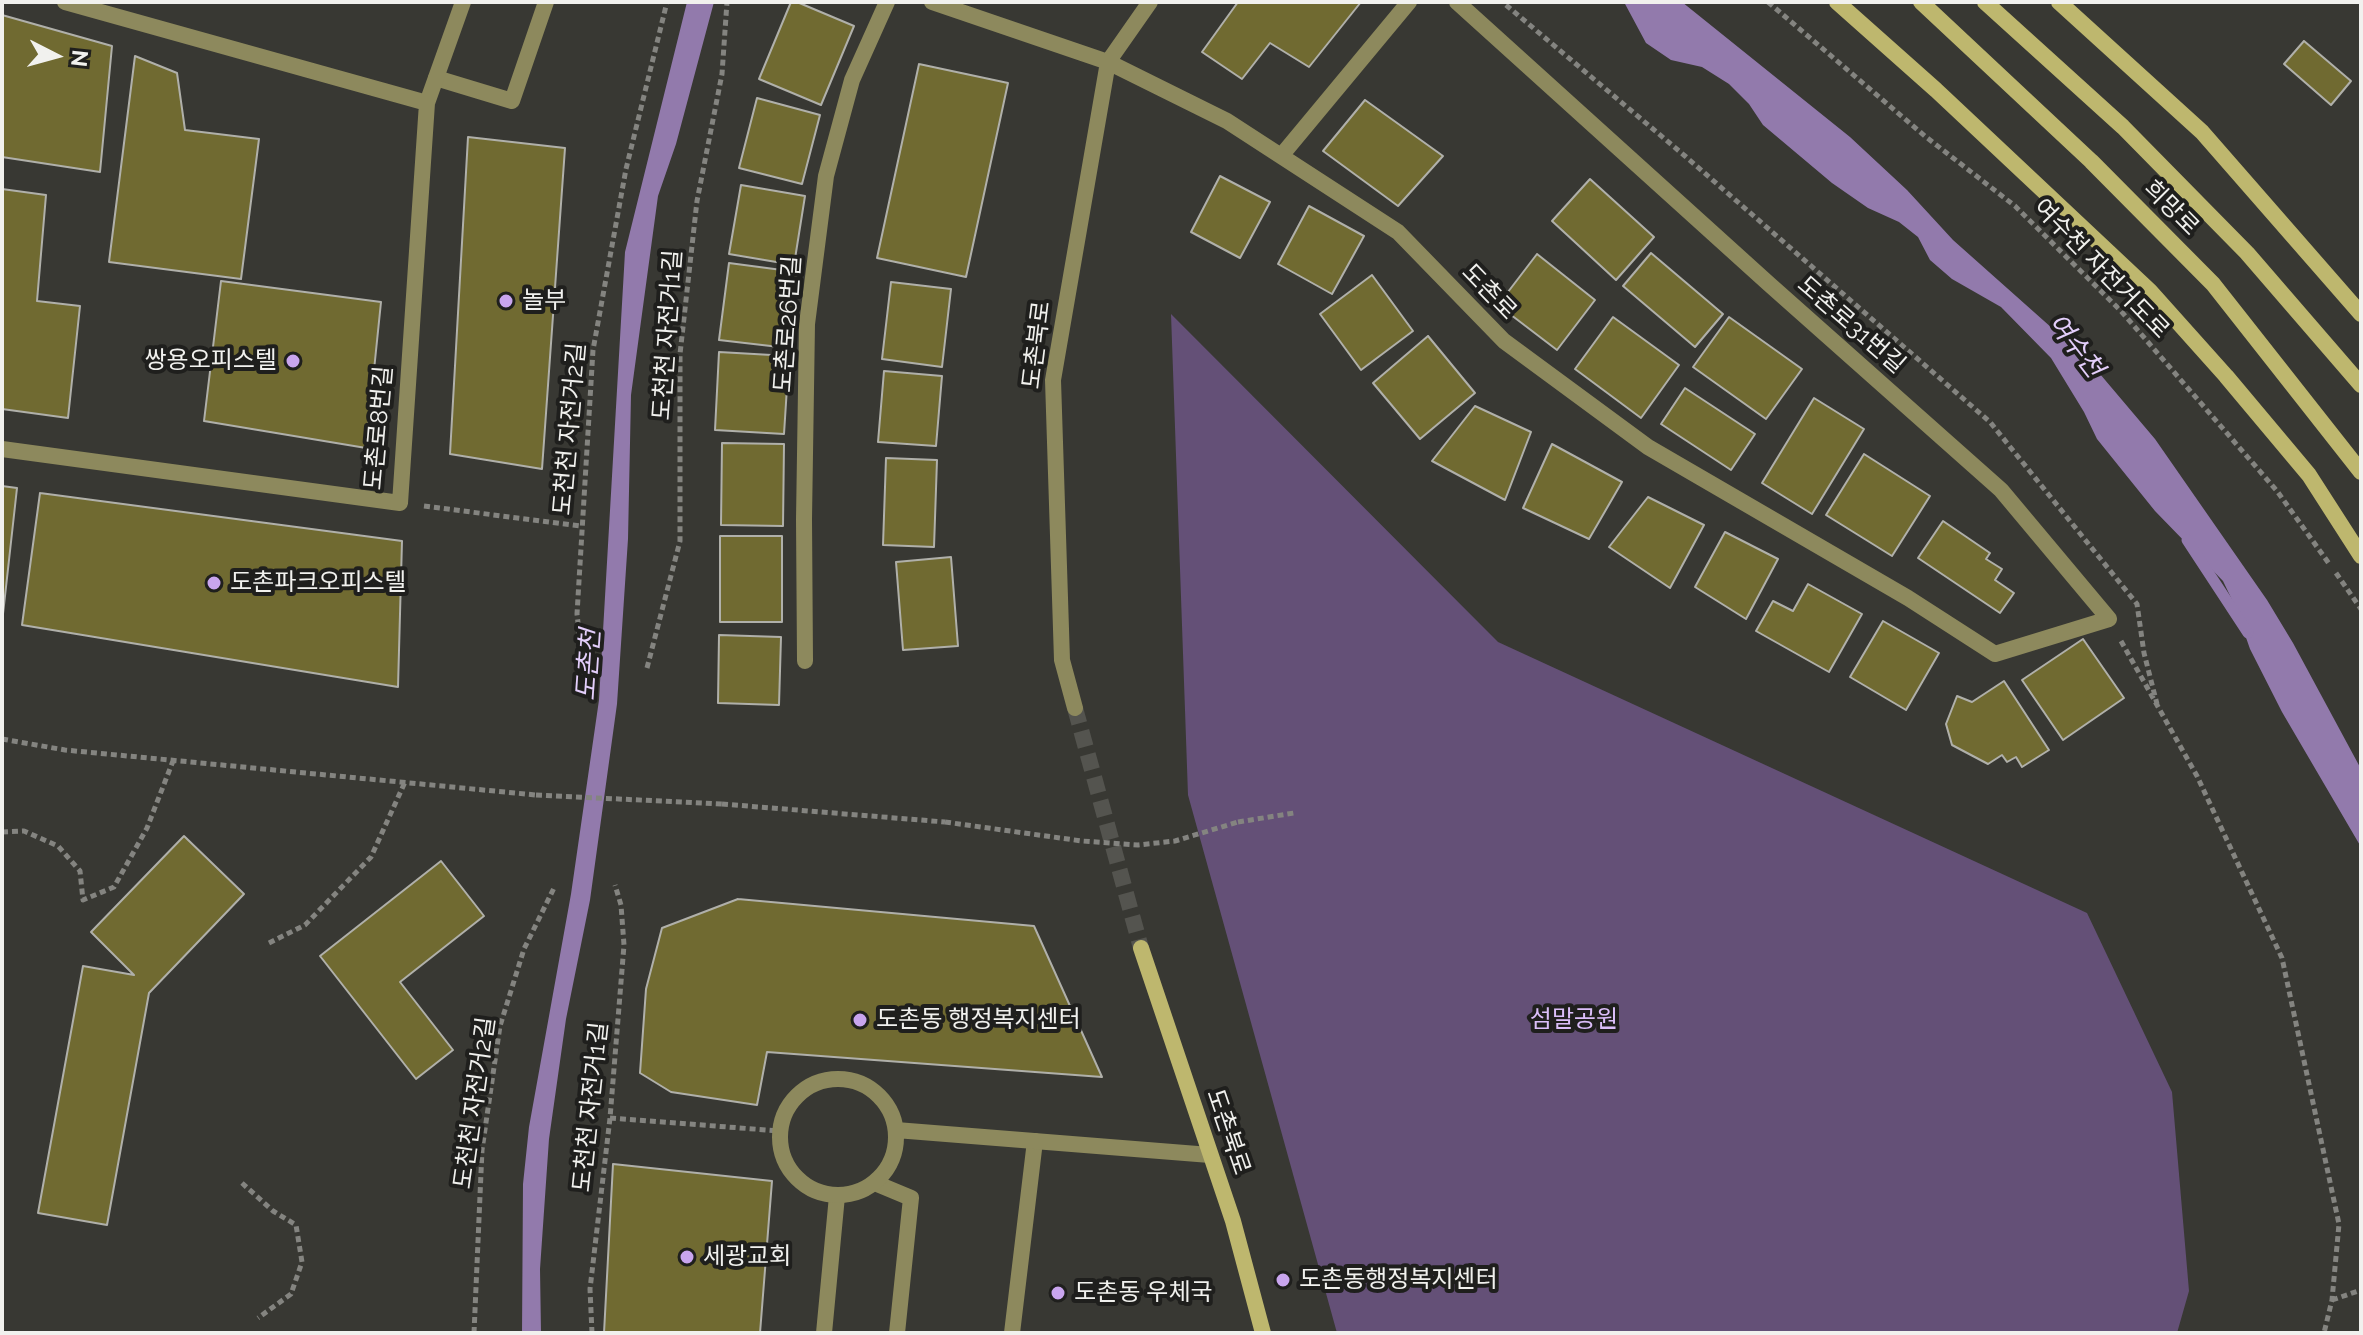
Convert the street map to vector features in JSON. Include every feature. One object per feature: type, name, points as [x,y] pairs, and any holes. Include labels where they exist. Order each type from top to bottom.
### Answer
[{"type":"main road","points":[[1837,2],[1936,90],[2150,291],[2309,475],[2361,556]]},
{"type":"main road","name":"희망로","points":[[1921,2],[2091,161],[2213,284],[2361,472]]},
{"type":"main road","name":"희망로","points":[[1985,2],[2123,127],[2237,243],[2361,385]]},
{"type":"main road","points":[[2059,2],[2202,132],[2361,314]]},
{"type":"main road","name":"도촌북로","points":[[1141,948],[1233,1221],[1263,1333]]},
{"type":"street","points":[[65,2],[427,103]]},
{"type":"street","name":"도촌로8번길","points":[[2,449],[400,503],[427,103],[463,2]]},
{"type":"street","points":[[436,78],[512,101],[546,2]]},
{"type":"street","name":"도촌로26번길","points":[[805,661],[807,324],[826,176],[852,80],[887,2]]},
{"type":"street","name":"도촌로","points":[[932,2],[1108,62],[1227,121],[1398,232],[1504,341],[1648,447],[1908,598],[1995,654],[2109,619]]},
{"type":"street","name":"도촌북로","points":[[1075,708],[1062,660],[1053,380],[1108,62],[1150,2]]},
{"type":"street","points":[[1281,156],[1409,2]]},
{"type":"street","name":"도촌로31번길","points":[[1457,2],[2001,490],[2109,619]]},
{"type":"street","points":[[828,1078],[847,1078],[865,1084],[881,1096],[891,1112],[896,1130],[892,1159],[875,1183],[857,1192],[837,1196],[801,1183],[788,1168],[781,1150],[780,1131],[785,1112],[795,1096],[810,1084],[828,1078]]},
{"type":"street","points":[[896,1130],[1210,1155]]},
{"type":"street","points":[[1012,1333],[1035,1141]]},
{"type":"street","points":[[875,1183],[911,1198],[897,1333]]},
{"type":"street","points":[[824,1333],[837,1196]]},
{"type":"path","name":"도천천 자전거2길","points":[[584,675],[577,614],[593,350],[626,169],[667,2]]},
{"type":"path","name":"도천천 자전거1길","points":[[647,668],[680,541],[680,354],[697,201],[722,74],[727,2]]},
{"type":"path","name":"여수천 자전거도로","points":[[1768,2],[1926,137],[2015,206],[2121,311],[2277,491],[2361,609]]},
{"type":"path","points":[[400,503],[580,526]]},
{"type":"path","points":[[2109,619],[2197,776],[2282,958],[2339,1224],[2332,1300],[2324,1333]]},
{"type":"path","points":[[2,739],[65,750],[536,795],[722,804],[945,822],[1082,841],[1138,845],[1175,841],[1238,822],[1294,813]]},
{"type":"path","points":[[2,832],[24,831],[58,846],[80,871],[83,900],[114,887],[147,828],[173,761]]},
{"type":"path","points":[[269,943],[305,925],[371,857],[405,782]]},
{"type":"path","name":"도천천 자전거1길","points":[[592,1333],[590,1289],[610,1118],[624,945],[621,905],[615,885]]},
{"type":"path","name":"도천천 자전거2길","points":[[474,1333],[482,1150],[500,1026],[524,949],[554,888]]},
{"type":"path","points":[[610,1118],[780,1131]]},
{"type":"path","points":[[242,1183],[273,1211],[296,1225],[302,1262],[291,1294],[258,1318]]},
{"type":"path","points":[[2332,1300],[2361,1290]]},
{"type":"green space","name":"섬말공원","points":[[1171,314],[1498,642],[2087,913],[2172,1092],[2189,1291],[2177,1333],[1337,1333],[1188,795]]},
{"type":"shaded area","points":[[687,2],[714,2],[676,144],[658,196],[631,395],[628,539],[617,704],[590,900],[566,1019],[549,1139],[540,1269],[541,1333],[522,1333],[523,1184],[529,1127],[571,894],[599,700],[625,252]]},
{"type":"shaded area","points":[[1624,2],[1682,2],[1850,137],[1907,190],[1953,240],[2089,361],[2155,439],[2267,600],[2293,643],[2361,769],[2361,847],[2282,712],[2250,649],[2223,581],[2155,511],[2097,439],[2051,358],[2001,307],[1952,279],[1930,260],[1918,237],[1899,222],[1868,208],[1832,183],[1763,125],[1749,104],[1729,84],[1702,67],[1671,60],[1646,43]]},
{"type":"building","points":[[791,2],[854,26],[821,105],[759,79]]},
{"type":"building","points":[[1238,2],[1361,2],[1309,67],[1270,43],[1242,79],[1202,52]]},
{"type":"building","points":[[2,15],[112,46],[100,172],[2,157]]},
{"type":"building","points":[[2304,41],[2351,81],[2331,105],[2284,64]]},
{"type":"building","points":[[135,56],[177,73],[185,130],[259,139],[241,279],[109,262]]},
{"type":"building","points":[[919,64],[1008,83],[966,277],[877,258]]},
{"type":"building","points":[[757,98],[820,115],[802,184],[739,168]]},
{"type":"building","points":[[1365,100],[1443,156],[1398,206],[1323,151]]},
{"type":"building","name":"놀부","points":[[468,137],[565,148],[542,469],[450,454]]},
{"type":"building","points":[[1220,176],[1270,202],[1240,258],[1191,232]]},
{"type":"building","points":[[1590,179],[1654,237],[1616,280],[1552,221]]},
{"type":"building","points":[[741,185],[805,196],[794,265],[729,254]]},
{"type":"building","points":[[2,189],[46,195],[37,301],[80,306],[68,418],[2,409]]},
{"type":"building","points":[[1309,206],[1364,236],[1332,294],[1278,264]]},
{"type":"building","points":[[1651,253],[1723,314],[1695,347],[1623,286]]},
{"type":"building","points":[[1537,254],[1595,300],[1557,350],[1498,305]]},
{"type":"building","points":[[729,263],[797,272],[788,348],[719,340]]},
{"type":"building","points":[[1372,275],[1413,331],[1361,370],[1320,314]]},
{"type":"building","name":"쌍용오피스텔","points":[[221,281],[381,302],[366,448],[204,421]]},
{"type":"building","points":[[891,282],[951,289],[942,367],[882,359]]},
{"type":"building","points":[[1613,317],[1679,365],[1641,418],[1575,369]]},
{"type":"building","points":[[1729,317],[1802,369],[1766,419],[1693,367]]},
{"type":"building","points":[[1428,336],[1475,393],[1420,439],[1373,383]]},
{"type":"building","points":[[719,352],[789,356],[784,434],[715,430]]},
{"type":"building","points":[[884,371],[942,376],[936,446],[878,442]]},
{"type":"building","points":[[1685,388],[1755,434],[1731,470],[1661,424]]},
{"type":"building","points":[[1814,398],[1864,429],[1812,514],[1762,483]]},
{"type":"building","points":[[1475,406],[1531,432],[1505,500],[1432,461]]},
{"type":"building","points":[[722,443],[784,444],[783,526],[721,525]]},
{"type":"building","points":[[1552,444],[1622,482],[1589,539],[1523,508]]},
{"type":"building","points":[[1864,454],[1930,496],[1892,556],[1826,515]]},
{"type":"building","points":[[886,458],[937,460],[934,547],[883,545]]},
{"type":"building","points":[[2,486],[17,488],[2,623]]},
{"type":"building","name":"도촌파크오피스텔","points":[[40,493],[402,541],[398,687],[22,625]]},
{"type":"building","points":[[1648,497],[1704,525],[1670,588],[1609,547]]},
{"type":"building","points":[[1943,521],[1990,553],[1986,559],[2002,569],[1995,580],[2014,593],[2000,613],[1918,558]]},
{"type":"building","points":[[1725,532],[1778,559],[1746,619],[1695,587]]},
{"type":"building","points":[[720,536],[782,536],[782,622],[720,622]]},
{"type":"building","points":[[951,557],[958,646],[903,650],[896,562]]},
{"type":"building","points":[[1808,584],[1862,614],[1829,672],[1756,631],[1773,601],[1793,611]]},
{"type":"building","points":[[1883,621],[1939,653],[1906,710],[1850,677]]},
{"type":"building","points":[[719,635],[781,637],[779,705],[718,703]]},
{"type":"building","points":[[2083,639],[2124,698],[2063,740],[2022,680]]},
{"type":"building","points":[[2004,681],[2049,750],[2022,767],[2016,757],[2007,762],[2002,755],[1988,764],[1952,745],[1946,724],[1957,696],[1972,702]]},
{"type":"building","points":[[184,836],[244,894],[149,993],[107,1225],[38,1213],[83,966],[134,975],[91,932]]},
{"type":"building","points":[[441,861],[484,916],[400,982],[453,1050],[416,1079],[320,956]]},
{"type":"building","name":"도촌동 행정복지센터","points":[[738,899],[1034,926],[1102,1077],[767,1052],[757,1105],[671,1092],[640,1073],[646,989],[662,928]]},
{"type":"building","name":"세광교회","points":[[613,1164],[772,1181],[760,1333],[604,1333]]},
{"type":"waterway","name":"여수천","points":[[2187,540],[2248,633]]},
{"type":"tunnel","points":[[1075,708],[1141,948]]},
{"type":"place","name":"놀부","points":[[506,301]]},
{"type":"place","name":"쌍용오피스텔","points":[[293,361]]},
{"type":"place","name":"도촌파크오피스텔","points":[[214,583]]},
{"type":"place","name":"도촌동 행정복지센터","points":[[860,1020]]},
{"type":"place","name":"세광교회","points":[[687,1257]]},
{"type":"place","name":"도촌동행정복지센터","points":[[1283,1280]]},
{"type":"place","name":"도촌동 우체국","points":[[1058,1293]]},
{"type":"water label","name":"도촌천","points":[[589,665]]}]
